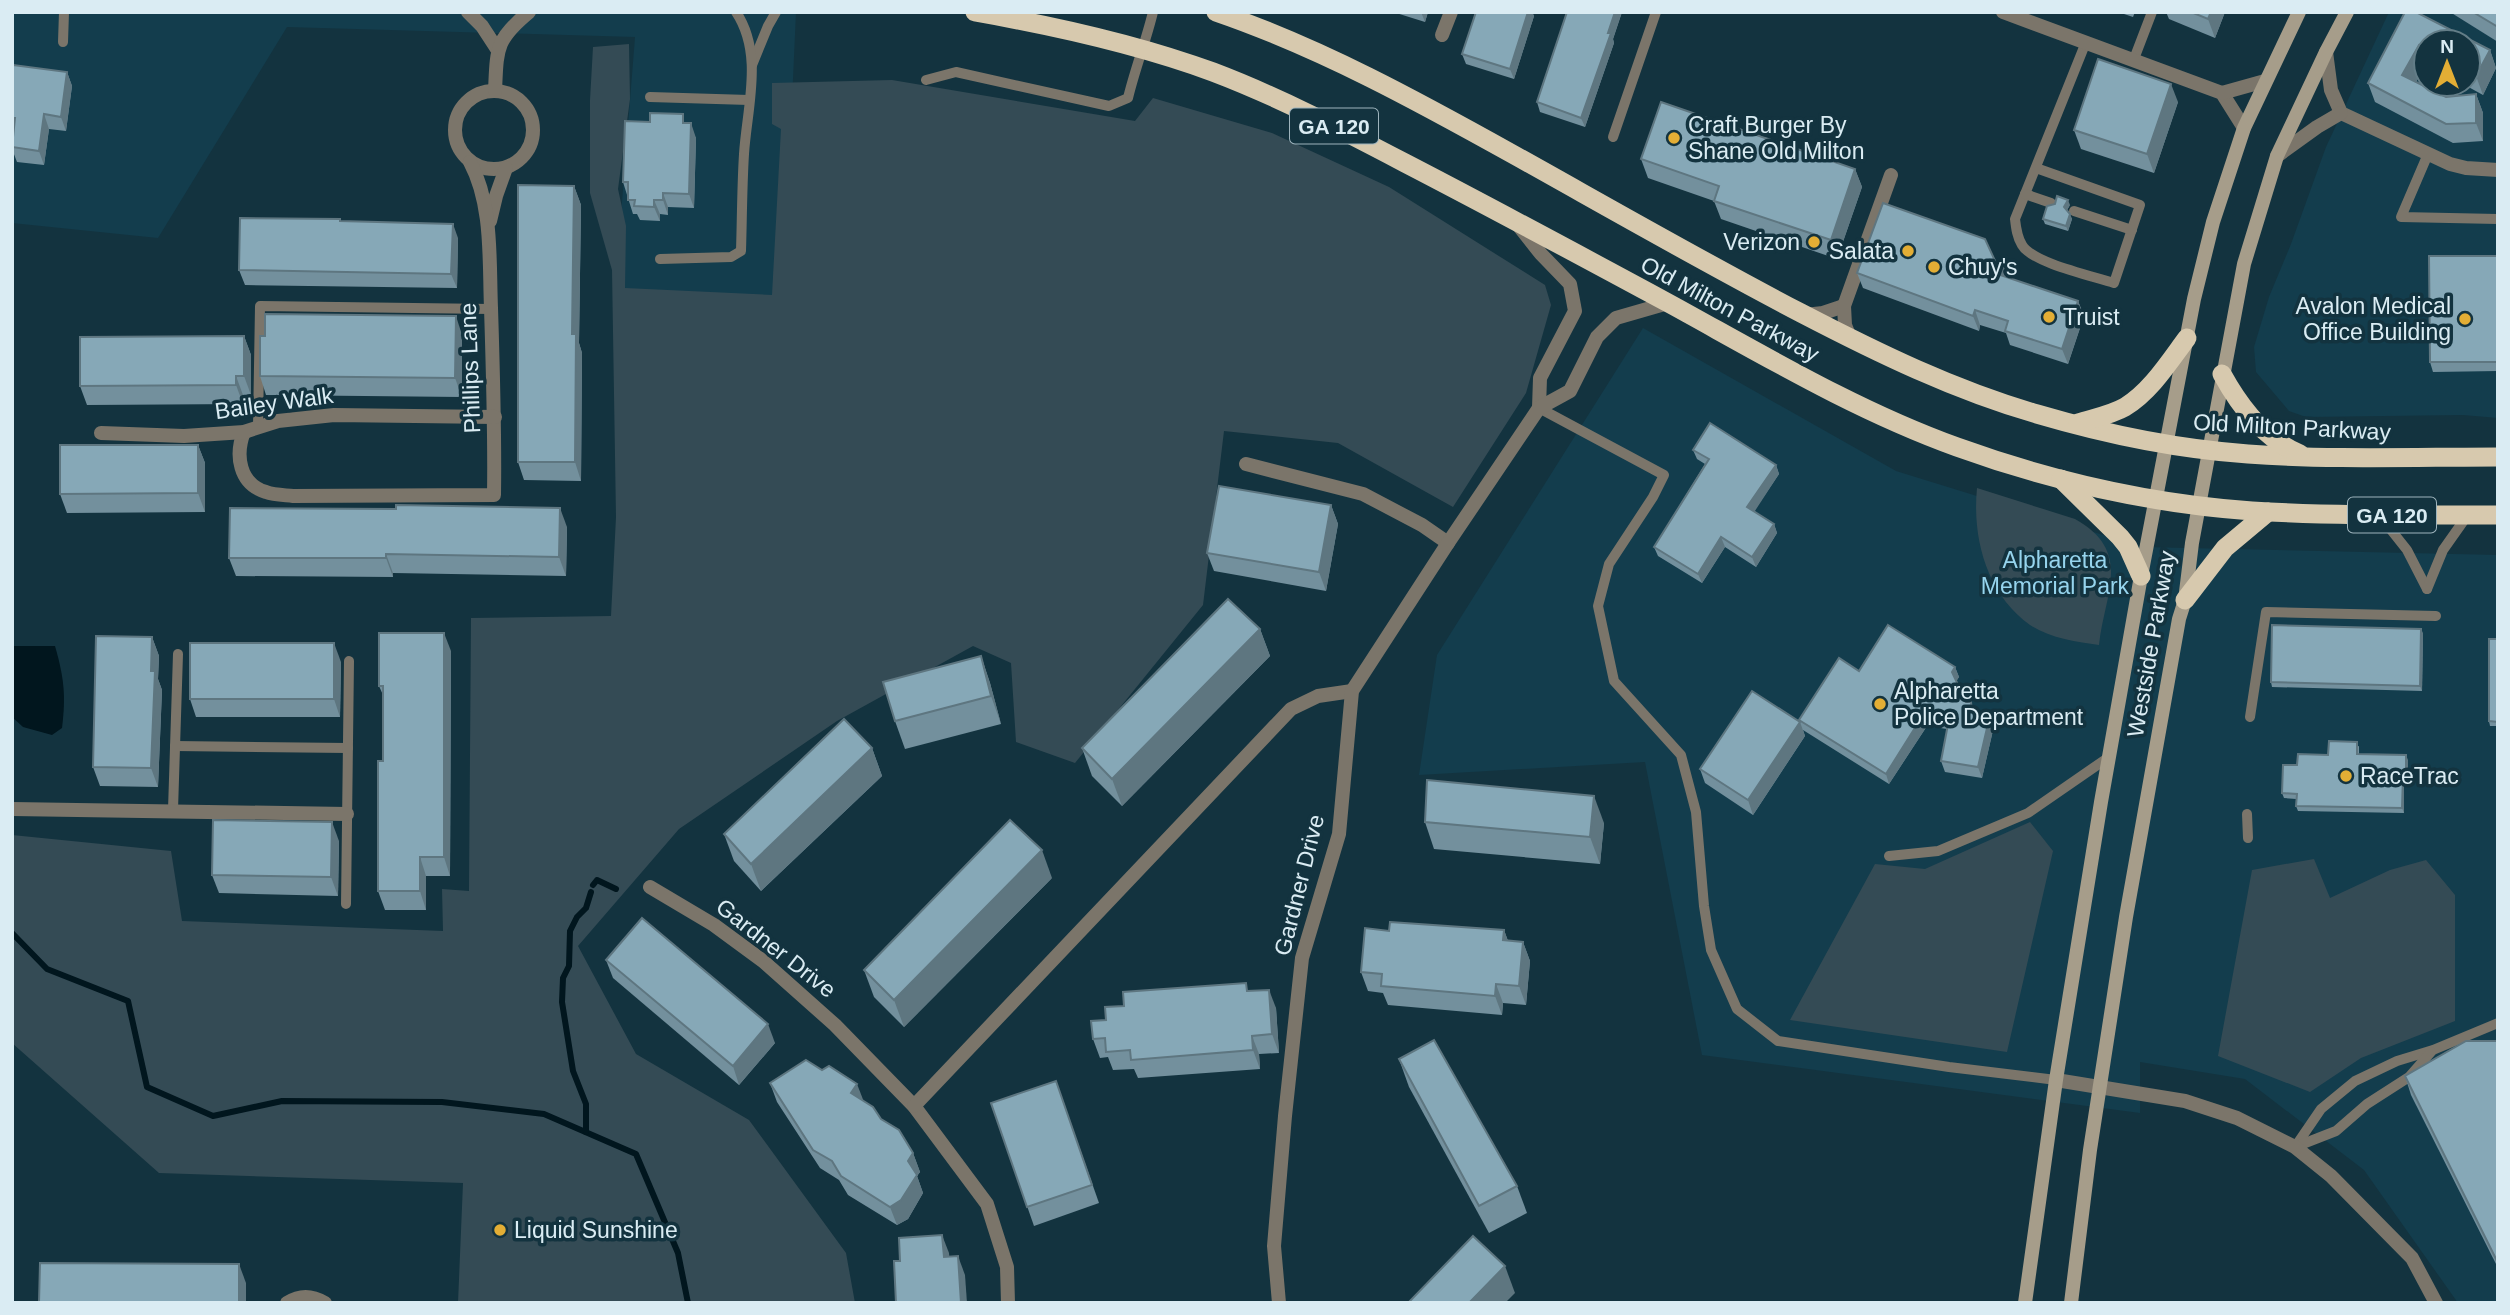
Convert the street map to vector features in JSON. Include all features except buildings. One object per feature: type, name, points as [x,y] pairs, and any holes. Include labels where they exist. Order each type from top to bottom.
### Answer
[{"type":"highway","name":"Old Milton Parkway","points":[[975,12],[1031,22],[1143,51],[1210,71],[1289,103],[1811,381],[1889,419],[1956,447],[2060,478],[2199,505],[2268,512],[2498,515]]},
{"type":"highway","name":"Old Milton Parkway","points":[[1216,12],[1337,61],[1460,125],[1750,287],[1851,340],[1946,382],[2037,414],[2208,450],[2307,456],[2498,457]]},
{"type":"highway","points":[[2076,424],[2124,407],[2141,395],[2187,338]]},
{"type":"highway","points":[[2222,374],[2238,401],[2258,425],[2284,446],[2307,456]]},
{"type":"highway","points":[[2060,478],[2120,537],[2128,547],[2141,576]]},
{"type":"highway","points":[[2185,600],[2212,562],[2230,543],[2268,512]]},
{"type":"main road","name":"Westside Parkway","points":[[2025,1303],[2056,1080],[2109,757],[2155,498],[2187,338],[2213,222],[2244,128],[2299,12]]},
{"type":"main road","name":"Westside Parkway","points":[[2071,1303],[2126,917],[2179,619],[2185,600],[2208,450],[2244,264],[2277,156],[2347,12]]},
{"type":"street","points":[[468,12],[482,26],[497,49]]},
{"type":"street","points":[[495,91],[497,49],[513,25],[529,12]]},
{"type":"street","points":[[1442,35],[1451,12]]},
{"type":"street","points":[[2003,12],[2222,93],[2265,81]]},
{"type":"street","points":[[2326,52],[2331,90],[2341,113],[2458,166],[2498,170]]},
{"type":"street","points":[[495,91],[507,93],[526,107],[532,118],[533,130],[528,148],[517,162],[506,168],[487,169],[470,162],[461,153],[454,130],[462,106],[471,98],[495,91]]},
{"type":"street","points":[[2222,93],[2244,128]]},
{"type":"street","points":[[2277,156],[2341,113]]},
{"type":"street","name":"Phillips Lane","points":[[244,432],[239,446],[239,462],[256,488],[264,492],[293,496],[494,495],[495,417],[488,239],[483,195],[478,176],[470,162]]},
{"type":"street","name":"Phillips Lane","points":[[488,239],[495,200],[506,168]]},
{"type":"street","points":[[1851,340],[1845,325],[1844,306],[1891,175]]},
{"type":"street","name":"Gardner Drive","points":[[1515,222],[1570,284],[1575,311],[1540,378],[1539,408]]},
{"type":"street","name":"Gardner Drive","points":[[1279,1303],[1274,1246],[1284,1116],[1302,958],[1339,834],[1352,691],[1539,408],[1570,391],[1597,337],[1616,318],[1668,303]]},
{"type":"street","points":[[1805,315],[1844,306]]},
{"type":"street","name":"Bailey Walk","points":[[101,433],[184,436],[244,432],[258,426],[304,417],[334,415],[495,417]]},
{"type":"street","points":[[1246,464],[1363,494],[1423,525],[1448,543]]},
{"type":"street","points":[[914,1106],[1291,709],[1318,696],[1352,691]]},
{"type":"street","points":[[12,810],[347,814]]},
{"type":"street","name":"Gardner Drive","points":[[650,887],[714,925],[763,961],[835,1025],[914,1106],[987,1204],[1007,1267],[1008,1303]]},
{"type":"street","points":[[2056,1080],[2185,1101],[2237,1118],[2295,1147],[2331,1176],[2412,1258],[2435,1303]]},
{"type":"street","points":[[287,1303],[298,1297],[308,1296],[325,1303]]},
{"type":"lane","points":[[63,42],[64,12]]},
{"type":"lane","points":[[660,259],[731,257],[741,251],[744,154],[752,65],[745,26],[736,12]]},
{"type":"lane","points":[[752,65],[776,12]]},
{"type":"lane","points":[[926,80],[956,72],[1109,106],[1128,98],[1153,12]]},
{"type":"lane","points":[[1613,136],[1656,12]]},
{"type":"lane","points":[[2134,59],[2151,12]]},
{"type":"lane","points":[[2036,168],[2140,205],[2114,283],[2036,257],[2023,248],[2015,219],[2086,42]]},
{"type":"lane","points":[[650,96],[749,100]]},
{"type":"lane","points":[[2428,154],[2401,217],[2498,219]]},
{"type":"lane","points":[[2025,194],[2052,203]]},
{"type":"lane","points":[[2074,211],[2132,230]]},
{"type":"lane","points":[[258,426],[260,306],[491,309]]},
{"type":"lane","points":[[1539,408],[1664,475],[1609,564],[1598,606],[1614,681],[1681,755],[1696,812],[1704,906],[1711,950],[1737,1009],[1778,1041],[2056,1080]]},
{"type":"lane","points":[[2379,515],[2407,550],[2427,589],[2443,550],[2468,515]]},
{"type":"lane","points":[[2250,717],[2266,612],[2436,616]]},
{"type":"lane","points":[[173,810],[178,654]]},
{"type":"lane","points":[[346,904],[349,661]]},
{"type":"lane","points":[[175,746],[348,748]]},
{"type":"lane","points":[[1889,856],[1938,851],[2028,813],[2109,757]]},
{"type":"lane","points":[[2247,814],[2248,838]]},
{"type":"lane","points":[[2295,1147],[2320,1109],[2355,1081],[2398,1060],[2433,1050],[2498,1024]]},
{"type":"lane","points":[[2295,1147],[2336,1131],[2367,1104],[2409,1077],[2433,1050]]},
{"type":"shaded area","points":[[12,12],[796,12],[783,303],[615,291],[635,37],[287,27],[158,238],[12,223]]},
{"type":"shaded area","points":[[2389,12],[2498,12],[2498,418],[2463,415],[2306,417],[2289,411],[2256,372],[2254,347],[2269,297],[2326,147]]},
{"type":"shaded area","points":[[1643,328],[1896,471],[2142,547],[2498,555],[2498,1303],[2458,1303],[2364,1170],[2245,1079],[2140,1062],[2140,1113],[1702,1055],[1645,762],[1419,775],[1437,655]]},
{"type":"shaded area","points":[[12,646],[55,646],[62,677],[64,706],[62,728],[52,735],[23,727],[12,717]]},
{"type":"green space","points":[[629,44],[630,99],[618,189],[626,226],[625,288],[772,295],[781,129],[772,124],[772,83],[892,80],[1135,121],[1153,98],[1272,133],[1389,187],[1545,285],[1551,305],[1526,393],[1453,507],[1338,443],[1224,431],[1203,605],[1075,763],[1016,742],[1011,663],[973,646],[837,721],[679,829],[578,946],[636,1054],[749,1120],[846,1253],[855,1303],[458,1303],[463,1183],[159,1173],[12,1043],[12,835],[171,851],[182,921],[443,931],[442,889],[469,891],[471,618],[611,616],[616,517],[612,270],[590,193],[590,100],[593,47]]},
{"type":"green space","name":"Alpharetta Memorial Park","points":[[1977,488],[2075,519],[2093,532],[2104,545],[2110,560],[2111,575],[2099,645],[2046,633],[2030,625],[2003,598],[1985,564],[1980,546]]},
{"type":"green space","points":[[2030,822],[2053,851],[2007,1052],[1790,1020],[1875,864],[1925,869]]},
{"type":"green space","points":[[2314,859],[2330,898],[2390,870],[2426,860],[2455,895],[2455,1021],[2361,1058],[2310,1092],[2218,1056],[2252,870]]},
{"type":"waterway","points":[[593,885],[597,880],[616,889]]},
{"type":"waterway","points":[[586,1132],[586,1104],[573,1071],[562,1002],[563,978],[569,966],[570,931],[577,917],[586,908],[591,892]]},
{"type":"waterway","points":[[12,933],[47,969],[128,1001],[147,1087],[213,1116],[282,1101],[442,1102],[544,1114],[636,1154],[678,1253],[688,1303]]},
{"type":"place","name":"Craft Burger By Shane Old Milton","points":[[1674,138]]},
{"type":"place","name":"Verizon","points":[[1814,242]]},
{"type":"place","name":"Salata","points":[[1908,251]]},
{"type":"place","name":"Chuy's","points":[[1934,267]]},
{"type":"place","name":"Truist","points":[[2049,317]]},
{"type":"place","name":"Avalon Medical Office Building","points":[[2465,319]]},
{"type":"place","name":"Alpharetta Police Department","points":[[1880,704]]},
{"type":"place","name":"RaceTrac","points":[[2346,776]]},
{"type":"place","name":"Liquid Sunshine","points":[[500,1230]]}]
